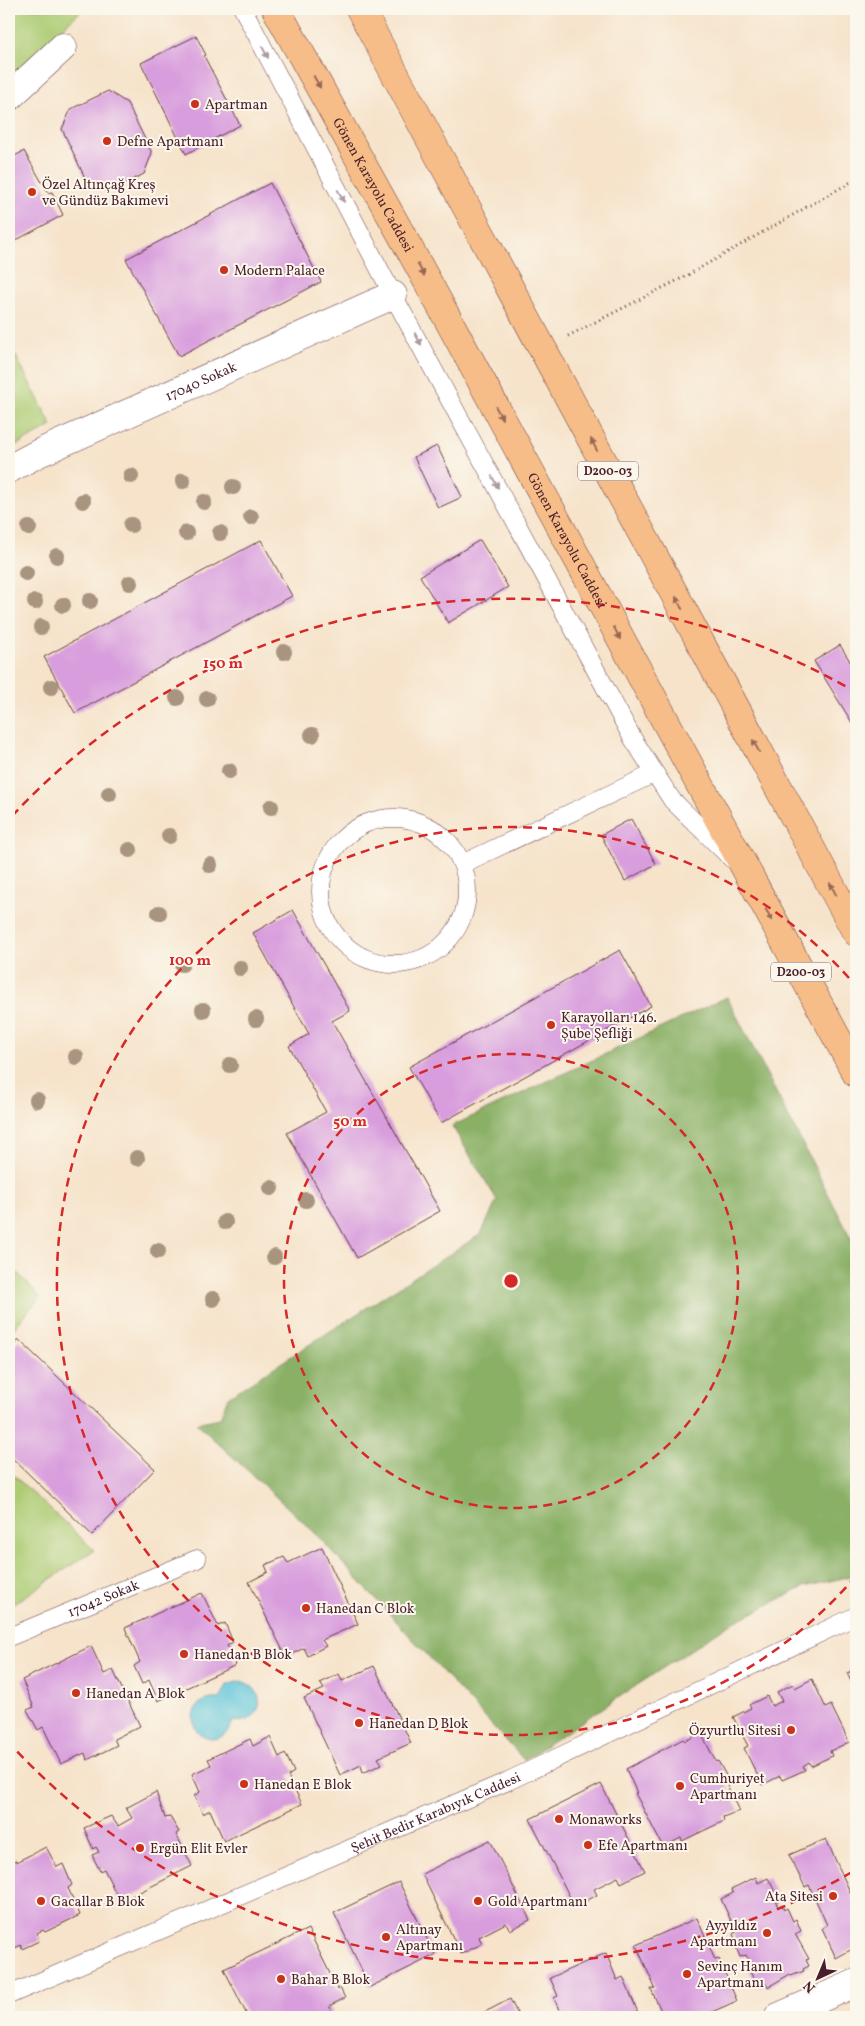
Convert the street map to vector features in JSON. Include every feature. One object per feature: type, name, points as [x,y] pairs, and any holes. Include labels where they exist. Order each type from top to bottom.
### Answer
[{"type":"highway","name":"Gönen Karayolu Caddesi","points":[[276,9],[425,277],[856,1073]]},
{"type":"highway","name":"D200-03","points":[[360,9],[856,932]]},
{"type":"street","points":[[9,97],[63,47]]},
{"type":"street","name":"17040 Sokak","points":[[9,469],[39,453],[394,295]]},
{"type":"street","points":[[778,2017],[856,1984]]},
{"type":"lane","points":[[243,9],[394,295],[633,739],[672,800],[746,872]]},
{"type":"lane","points":[[462,864],[655,773]]},
{"type":"lane","points":[[386,818],[409,820],[431,828],[449,843],[462,864],[468,889],[464,913],[453,935],[436,952],[413,963],[388,964],[364,958],[343,944],[329,924],[322,902],[322,878],[330,856],[344,838],[364,825],[386,818]]},
{"type":"lane","name":"17042 Sokak","points":[[9,1637],[197,1558]]},
{"type":"lane","name":"Şehit Bedir Karabıyık Caddesi","points":[[9,1995],[508,1780],[856,1616]]},
{"type":"path","points":[[543,349],[686,276],[856,179]]},
{"type":"green space","points":[[9,9],[83,9],[9,77]]},
{"type":"green space","points":[[9,343],[52,426],[9,449]]},
{"type":"green space","points":[[727,997],[856,1248],[856,1575],[804,1587],[728,1625],[524,1760],[313,1531],[196,1423],[220,1418],[228,1397],[481,1234],[497,1200],[452,1126]]},
{"type":"green space","points":[[9,1264],[40,1297],[9,1334]]},
{"type":"green space","points":[[9,1471],[94,1550],[9,1607]]},
{"type":"water","points":[[240,1681],[250,1685],[256,1691],[259,1698],[259,1706],[256,1713],[251,1718],[243,1721],[233,1721],[228,1731],[218,1738],[208,1738],[200,1735],[195,1728],[193,1720],[194,1712],[199,1705],[207,1700],[220,1699],[227,1685]]},
{"type":"building","name":"Apartman","points":[[196,36],[206,55],[204,56],[240,125],[186,154],[141,63]]},
{"type":"building","name":"Defne Apartmanı","points":[[108,91],[127,103],[152,153],[144,174],[107,192],[86,180],[62,129],[71,109]]},
{"type":"building","name":"Özel Altınçağ Kreş ve Gündüz Bakımevi","points":[[24,151],[48,193],[52,192],[63,215],[9,244],[9,159]]},
{"type":"building","name":"Modern Palace","points":[[270,183],[321,282],[179,356],[126,259]]},
{"type":"building","points":[[437,446],[462,497],[438,508],[414,457]]},
{"type":"building","points":[[261,540],[292,596],[75,713],[44,657]]},
{"type":"building","points":[[480,540],[508,587],[448,623],[420,576]]},
{"type":"building","points":[[840,645],[856,671],[856,729],[814,661]]},
{"type":"building","points":[[631,819],[656,864],[625,881],[601,835]]},
{"type":"building","points":[[293,910],[350,1011],[332,1021],[440,1211],[357,1258],[287,1133],[326,1112],[289,1046],[309,1034],[253,933]]},
{"type":"building","name":"Karayolları 146. Şube Şefliği","points":[[620,950],[651,1006],[441,1123],[409,1067]]},
{"type":"building","points":[[19,1340],[155,1469],[92,1535],[9,1455],[9,1350]]},
{"type":"building","name":"Hanedan C Blok","points":[[322,1547],[358,1624],[322,1640],[326,1646],[308,1656],[304,1648],[286,1657],[249,1582],[268,1572],[265,1565],[284,1557],[288,1563]]},
{"type":"building","name":"Hanedan B Blok","points":[[202,1593],[218,1626],[225,1623],[233,1642],[227,1646],[236,1665],[158,1701],[149,1680],[142,1684],[134,1666],[140,1662],[125,1628]]},
{"type":"building","name":"Hanedan A Blok","points":[[91,1646],[104,1674],[113,1670],[140,1726],[114,1739],[117,1745],[87,1760],[85,1753],[61,1764],[43,1727],[38,1730],[27,1710],[34,1707],[22,1680]]},
{"type":"building","name":"Hanedan D Blok","points":[[374,1666],[411,1743],[378,1758],[382,1764],[363,1773],[361,1765],[340,1775],[304,1698],[324,1689],[320,1683],[339,1674],[342,1681]]},
{"type":"building","points":[[856,1669],[856,1692],[847,1673]]},
{"type":"building","name":"Özyurtlu Sitesi","points":[[812,1679],[826,1708],[831,1705],[849,1742],[830,1751],[832,1756],[811,1766],[809,1762],[803,1766],[805,1770],[782,1780],[780,1776],[762,1785],[744,1748],[748,1746],[733,1717],[751,1708],[749,1705],[767,1696],[772,1706],[782,1701],[777,1692],[793,1684],[795,1688]]},
{"type":"building","name":"Cumhuriyet Apartmanı","points":[[701,1733],[716,1762],[718,1761],[727,1777],[724,1779],[739,1811],[723,1817],[724,1821],[682,1841],[681,1838],[663,1847],[635,1793],[637,1793],[626,1769],[683,1739],[685,1741]]},
{"type":"building","name":"Hanedan E Blok","points":[[270,1737],[279,1757],[285,1753],[294,1772],[288,1776],[302,1804],[224,1841],[210,1810],[203,1814],[194,1796],[200,1792],[192,1774],[211,1765],[208,1759],[250,1739],[253,1746]]},
{"type":"building","name":"Efe Apartmanı","points":[[601,1784],[645,1871],[621,1883],[618,1877],[594,1889],[597,1895],[575,1907],[530,1819]]},
{"type":"building","name":"Ergün Elit Evler","points":[[156,1792],[165,1818],[170,1817],[179,1832],[176,1834],[192,1866],[120,1902],[104,1869],[100,1871],[92,1855],[99,1852],[96,1847],[93,1849],[84,1828],[111,1816],[118,1826],[132,1818],[126,1808]]},
{"type":"building","name":"Ata Sitesi","points":[[826,1839],[856,1905],[856,1947],[836,1958],[822,1928],[827,1925],[809,1885],[805,1887],[789,1855]]},
{"type":"building","name":"Gold Apartmanı","points":[[490,1840],[530,1920],[510,1930],[506,1923],[479,1937],[482,1944],[461,1954],[422,1874]]},
{"type":"building","name":"Gacallar B Blok","points":[[46,1847],[57,1867],[63,1864],[72,1885],[68,1888],[80,1915],[45,1932],[43,1930],[37,1933],[39,1941],[22,1949],[21,1945],[9,1951],[9,1863],[16,1860],[16,1862]]},
{"type":"building","name":"Ayyıldız Apartmanı","points":[[756,1877],[758,1883],[768,1878],[780,1901],[776,1902],[778,1907],[782,1905],[784,1910],[787,1908],[793,1921],[796,1919],[801,1931],[795,1934],[809,1959],[806,1960],[809,1966],[803,1969],[804,1971],[791,1976],[790,1974],[768,1987],[767,1984],[760,1987],[758,1982],[756,1983],[749,1970],[753,1968],[746,1955],[740,1957],[733,1934],[736,1932],[735,1929],[739,1927],[735,1920],[731,1921],[721,1899],[733,1893],[731,1889]]},
{"type":"building","name":"Altınay Apartmanı","points":[[399,1882],[435,1955],[370,1987],[334,1913]]},
{"type":"building","name":"Sevinç Hanım Apartmanı","points":[[697,1918],[715,1960],[719,1959],[737,2001],[700,2017],[664,2017],[651,1989],[655,1988],[636,1945]]},
{"type":"building","name":"Bahar B Blok","points":[[308,1929],[338,1990],[340,1988],[345,1998],[329,2006],[333,2013],[323,2017],[248,2017],[224,1969]]},
{"type":"building","points":[[606,1953],[617,1980],[623,1977],[640,2017],[562,2017],[554,1998],[558,1996],[550,1978]]},
{"type":"building","points":[[510,1999],[519,2017],[473,2017],[491,2009]]},
{"type":"place","name":"Apartman","points":[[195,104]]},
{"type":"place","name":"Defne Apartmanı","points":[[107,141]]},
{"type":"place","name":"Özel Altınçağ Kreş ve Gündüz Bakımevi","points":[[32,192]]},
{"type":"place","name":"Modern Palace","points":[[224,270]]},
{"type":"place","name":"Karayolları 146. Şube Şefliği","points":[[551,1025]]},
{"type":"place","name":"Hanedan C Blok","points":[[306,1608]]},
{"type":"place","name":"Hanedan B Blok","points":[[184,1654]]},
{"type":"place","name":"Hanedan A Blok","points":[[76,1693]]},
{"type":"place","name":"Hanedan D Blok","points":[[359,1723]]},
{"type":"place","name":"Özyurtlu Sitesi","points":[[791,1730]]},
{"type":"place","name":"Hanedan E Blok","points":[[244,1784]]},
{"type":"place","name":"Cumhuriyet Apartmanı","points":[[680,1786]]},
{"type":"place","name":"Monaworks","points":[[559,1819]]},
{"type":"place","name":"Efe Apartmanı","points":[[588,1845]]},
{"type":"place","name":"Ergün Elit Evler","points":[[140,1848]]},
{"type":"place","name":"Ata Sitesi","points":[[833,1896]]},
{"type":"place","name":"Gacallar B Blok","points":[[41,1901]]},
{"type":"place","name":"Gold Apartmanı","points":[[478,1901]]},
{"type":"place","name":"Ayyıldız Apartmanı","points":[[767,1933]]},
{"type":"place","name":"Altınay Apartmanı","points":[[386,1937]]},
{"type":"place","name":"Sevinç Hanım Apartmanı","points":[[687,1974]]},
{"type":"place","name":"Bahar B Blok","points":[[281,1979]]}]
